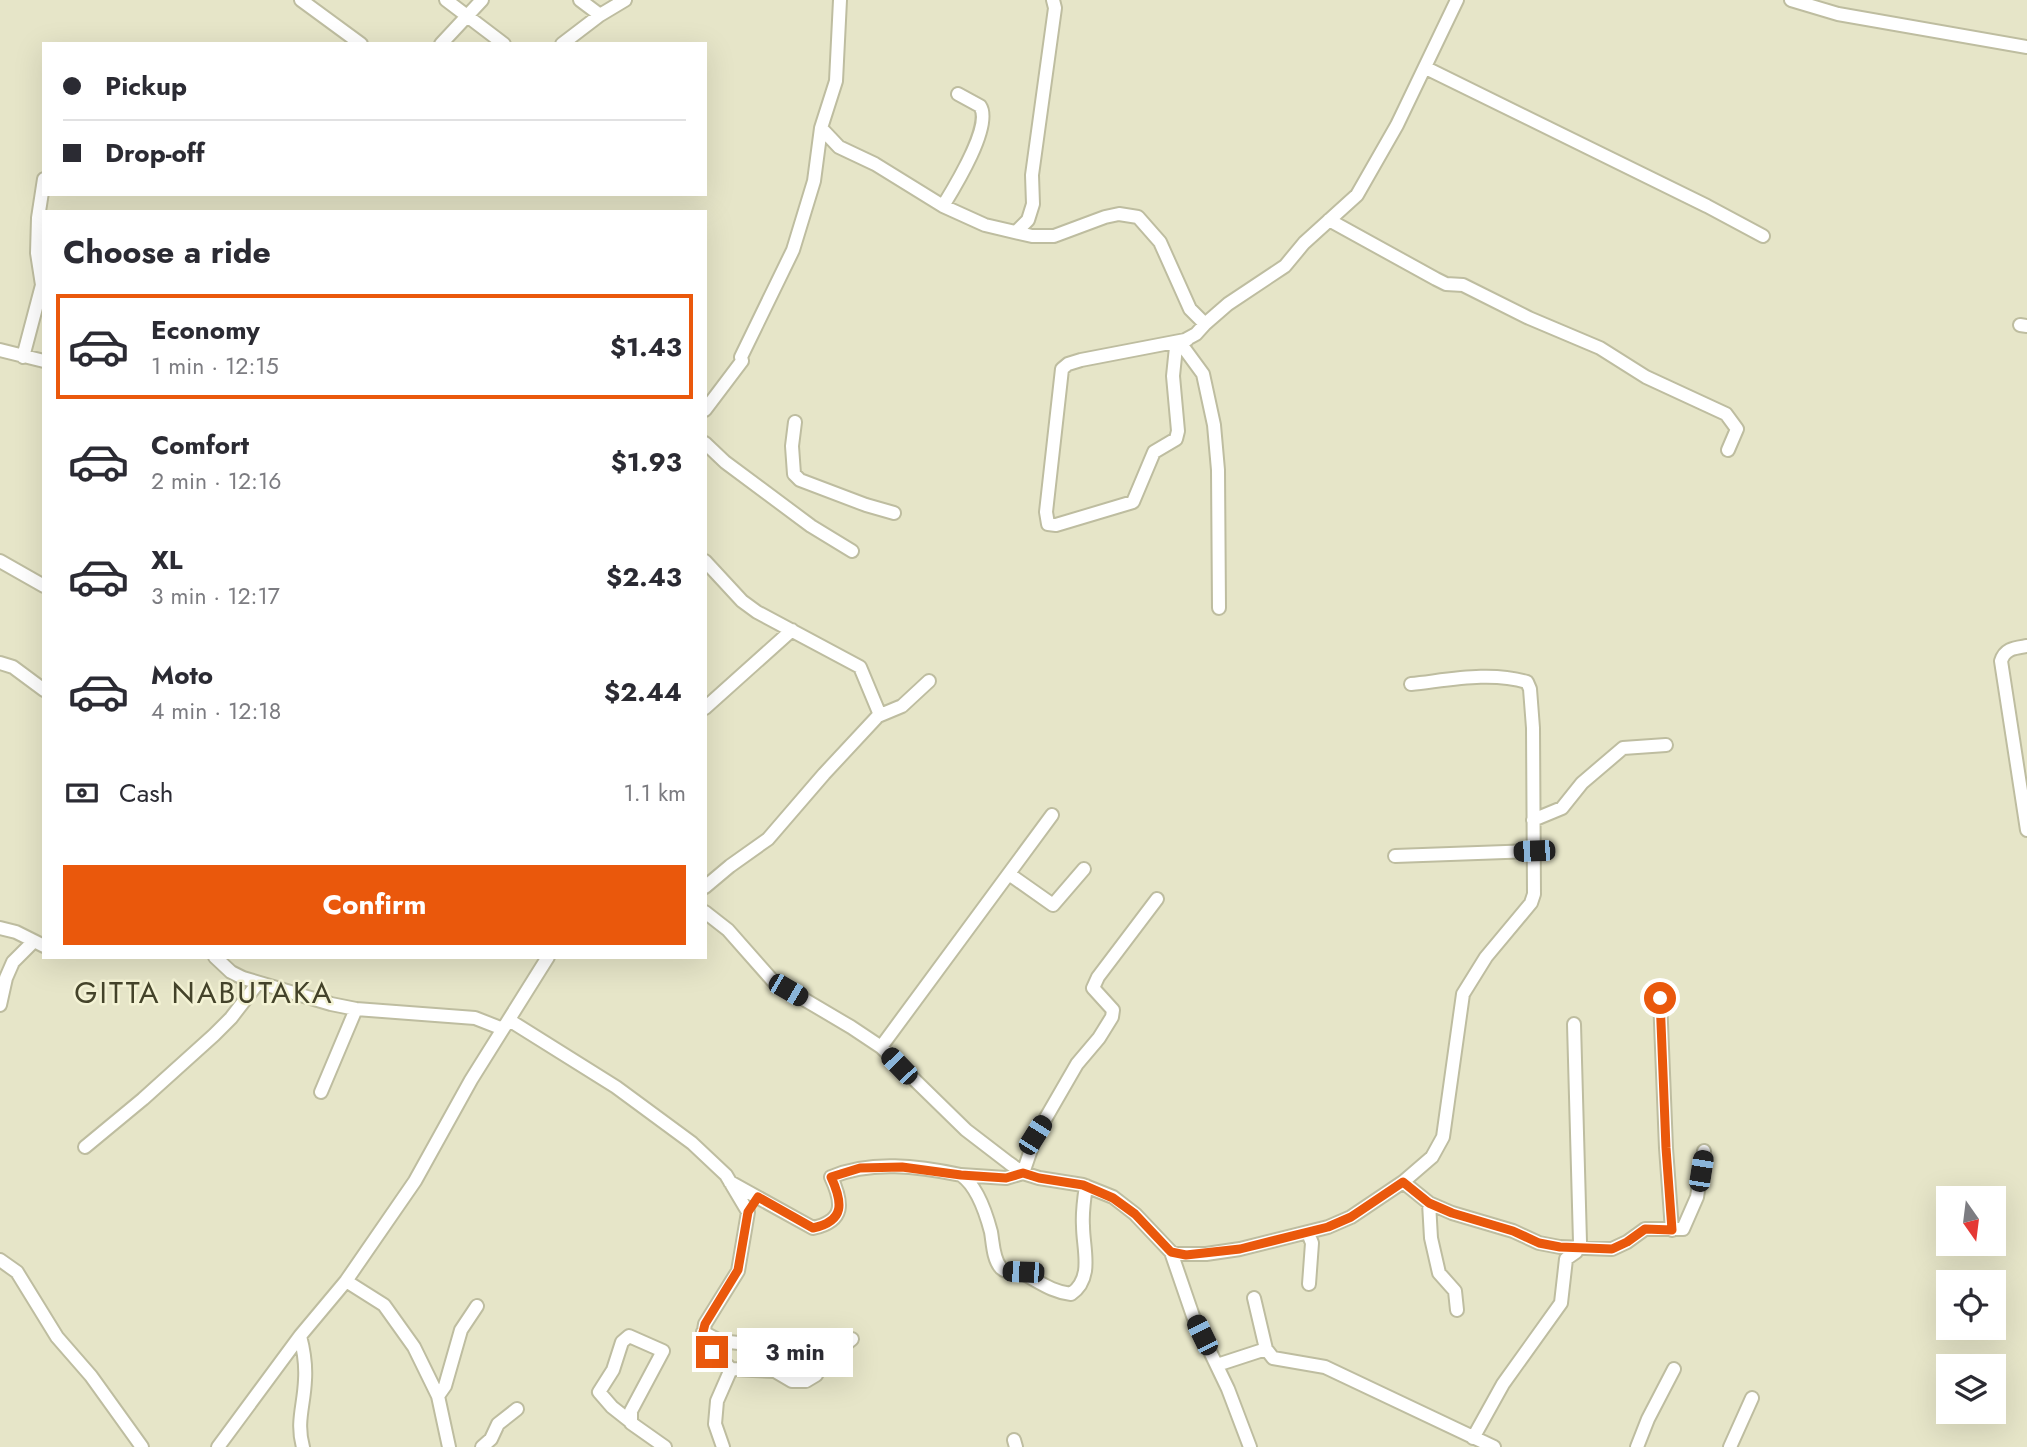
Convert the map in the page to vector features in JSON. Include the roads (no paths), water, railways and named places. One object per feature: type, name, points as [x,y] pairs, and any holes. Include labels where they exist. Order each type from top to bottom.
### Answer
[{"type":"street","points":[[301,0],[358,42]]},
{"type":"street","points":[[446,0],[500,42]]},
{"type":"street","points":[[443,42],[482,0]]},
{"type":"street","points":[[580,0],[600,15]]},
{"type":"street","points":[[565,42],[625,0]]},
{"type":"street","points":[[707,407],[742,361],[741,357],[793,250],[814,181],[821,128],[836,81],[840,0]]},
{"type":"street","points":[[1017,231],[1028,220],[1033,204],[1032,175],[1054,0]]},
{"type":"street","points":[[1184,341],[1081,360],[1062,369],[1045,512],[1048,524],[1133,502],[1154,452],[1176,439],[1178,431],[1173,376],[1176,347],[1196,334],[1228,304],[1285,266],[1304,243],[1357,195],[1367,181],[1426,68],[1457,0]]},
{"type":"street","points":[[1791,0],[1838,14],[2027,47]]},
{"type":"street","points":[[1426,68],[1763,236]]},
{"type":"street","points":[[943,206],[966,166],[983,115],[980,106],[958,94]]},
{"type":"street","points":[[821,128],[839,147],[876,164],[943,206],[985,225],[1032,236],[1055,236],[1105,217],[1119,214],[1138,217],[1160,242],[1190,309],[1205,324]]},
{"type":"street","points":[[23,357],[41,285],[37,253],[42,192]]},
{"type":"street","points":[[1329,220],[1446,284],[1463,285],[1529,318],[1600,348],[1646,377],[1726,414],[1737,429],[1728,450]]},
{"type":"street","points":[[1184,341],[1203,374],[1214,425],[1218,470],[1219,608]]},
{"type":"street","points":[[0,350],[42,360]]},
{"type":"street","points":[[795,422],[792,446],[794,474],[800,480],[894,513]]},
{"type":"street","points":[[707,445],[811,526],[852,551]]},
{"type":"street","points":[[0,561],[42,585]]},
{"type":"street","points":[[707,563],[742,601],[757,612],[860,667],[880,715]]},
{"type":"street","points":[[707,706],[792,630]]},
{"type":"street","points":[[2027,646],[2008,650],[2001,662],[2027,830]]},
{"type":"street","points":[[0,663],[13,667],[42,689]]},
{"type":"street","points":[[1171,1252],[1186,1255],[1240,1249],[1328,1227],[1351,1217],[1403,1182],[1432,1157],[1443,1137],[1462,994],[1486,957],[1531,903],[1535,879],[1533,728],[1527,682],[1510,677],[1411,684]]},
{"type":"street","points":[[707,885],[768,839],[880,715],[902,706],[929,681]]},
{"type":"street","points":[[1533,820],[1562,808],[1582,783],[1623,748],[1666,745]]},
{"type":"street","points":[[881,1048],[1052,815]]},
{"type":"street","points":[[1395,856],[1534,851]]},
{"type":"street","points":[[1009,874],[1053,905],[1084,869]]},
{"type":"street","points":[[1023,1173],[1035,1135],[1077,1063],[1099,1038],[1112,1017],[1113,1010],[1093,988],[1098,977],[1157,899]]},
{"type":"street","points":[[707,914],[728,930],[773,981],[881,1048],[967,1130],[1023,1173],[1086,1186],[1113,1198],[1135,1214],[1171,1252],[1193,1316],[1217,1365],[1250,1447]]},
{"type":"street","points":[[0,928],[16,932],[38,944],[13,962],[0,1005]]},
{"type":"street","points":[[217,959],[231,972],[258,983],[356,1009],[475,1018],[506,1025],[582,1064],[692,1143],[726,1175],[748,1212]]},
{"type":"street","points":[[218,1447],[300,1336],[346,1281],[415,1181],[437,1138],[547,959]]},
{"type":"street","points":[[85,1147],[144,1099],[214,1035],[258,983]]},
{"type":"street","points":[[1660,998],[1672,1230]]},
{"type":"street","points":[[321,1092],[356,1009]]},
{"type":"street","points":[[1473,1438],[1503,1384],[1561,1303],[1566,1259],[1578,1249],[1580,1206],[1574,1024]]},
{"type":"street","points":[[1403,1182],[1429,1203],[1452,1213],[1513,1231],[1539,1243],[1605,1250],[1617,1247],[1645,1229],[1683,1229],[1699,1191],[1704,1151]]},
{"type":"street","points":[[730,1182],[813,1228],[834,1221],[838,1213],[839,1194],[831,1177],[844,1172],[860,1168],[902,1167],[1006,1178],[1023,1173]]},
{"type":"street","points":[[961,1175],[968,1180],[975,1192],[988,1223],[999,1266],[1007,1272],[1023,1272],[1052,1290],[1071,1294],[1083,1280],[1086,1269],[1082,1216],[1086,1186]]},
{"type":"street","points":[[758,1197],[748,1212],[738,1270],[705,1324],[703,1332],[712,1352],[732,1368],[775,1371],[825,1361]]},
{"type":"street","points":[[1429,1203],[1431,1238],[1439,1273],[1455,1290],[1457,1310]]},
{"type":"street","points":[[1308,1233],[1312,1243],[1309,1284]]},
{"type":"street","points":[[1178,1267],[1186,1255]]},
{"type":"street","points":[[0,1260],[17,1272],[57,1336],[91,1376],[142,1447]]},
{"type":"street","points":[[346,1281],[384,1306],[414,1347],[438,1396],[449,1447]]},
{"type":"street","points":[[1254,1298],[1266,1349],[1273,1358],[1325,1367],[1494,1447]]},
{"type":"street","points":[[438,1396],[445,1386],[461,1330],[477,1306]]},
{"type":"street","points":[[703,1332],[720,1341],[766,1346],[793,1367]]},
{"type":"street","points":[[300,1336],[305,1356],[305,1380],[298,1428],[303,1447]]},
{"type":"street","points":[[631,1422],[631,1411],[663,1351],[629,1336],[622,1342],[613,1370],[599,1392],[631,1422],[665,1447]]},
{"type":"street","points":[[775,1371],[792,1381],[806,1381],[816,1375],[825,1361],[852,1339]]},
{"type":"street","points":[[1217,1365],[1266,1349]]},
{"type":"street","points":[[723,1447],[715,1424],[717,1401],[732,1368]]},
{"type":"street","points":[[1637,1447],[1674,1369]]},
{"type":"street","points":[[1730,1447],[1752,1398]]},
{"type":"street","points":[[482,1447],[491,1439],[498,1424],[517,1409]]},
{"type":"district","name":"GITTA NABUTAKA","points":[[204,993]]}]
